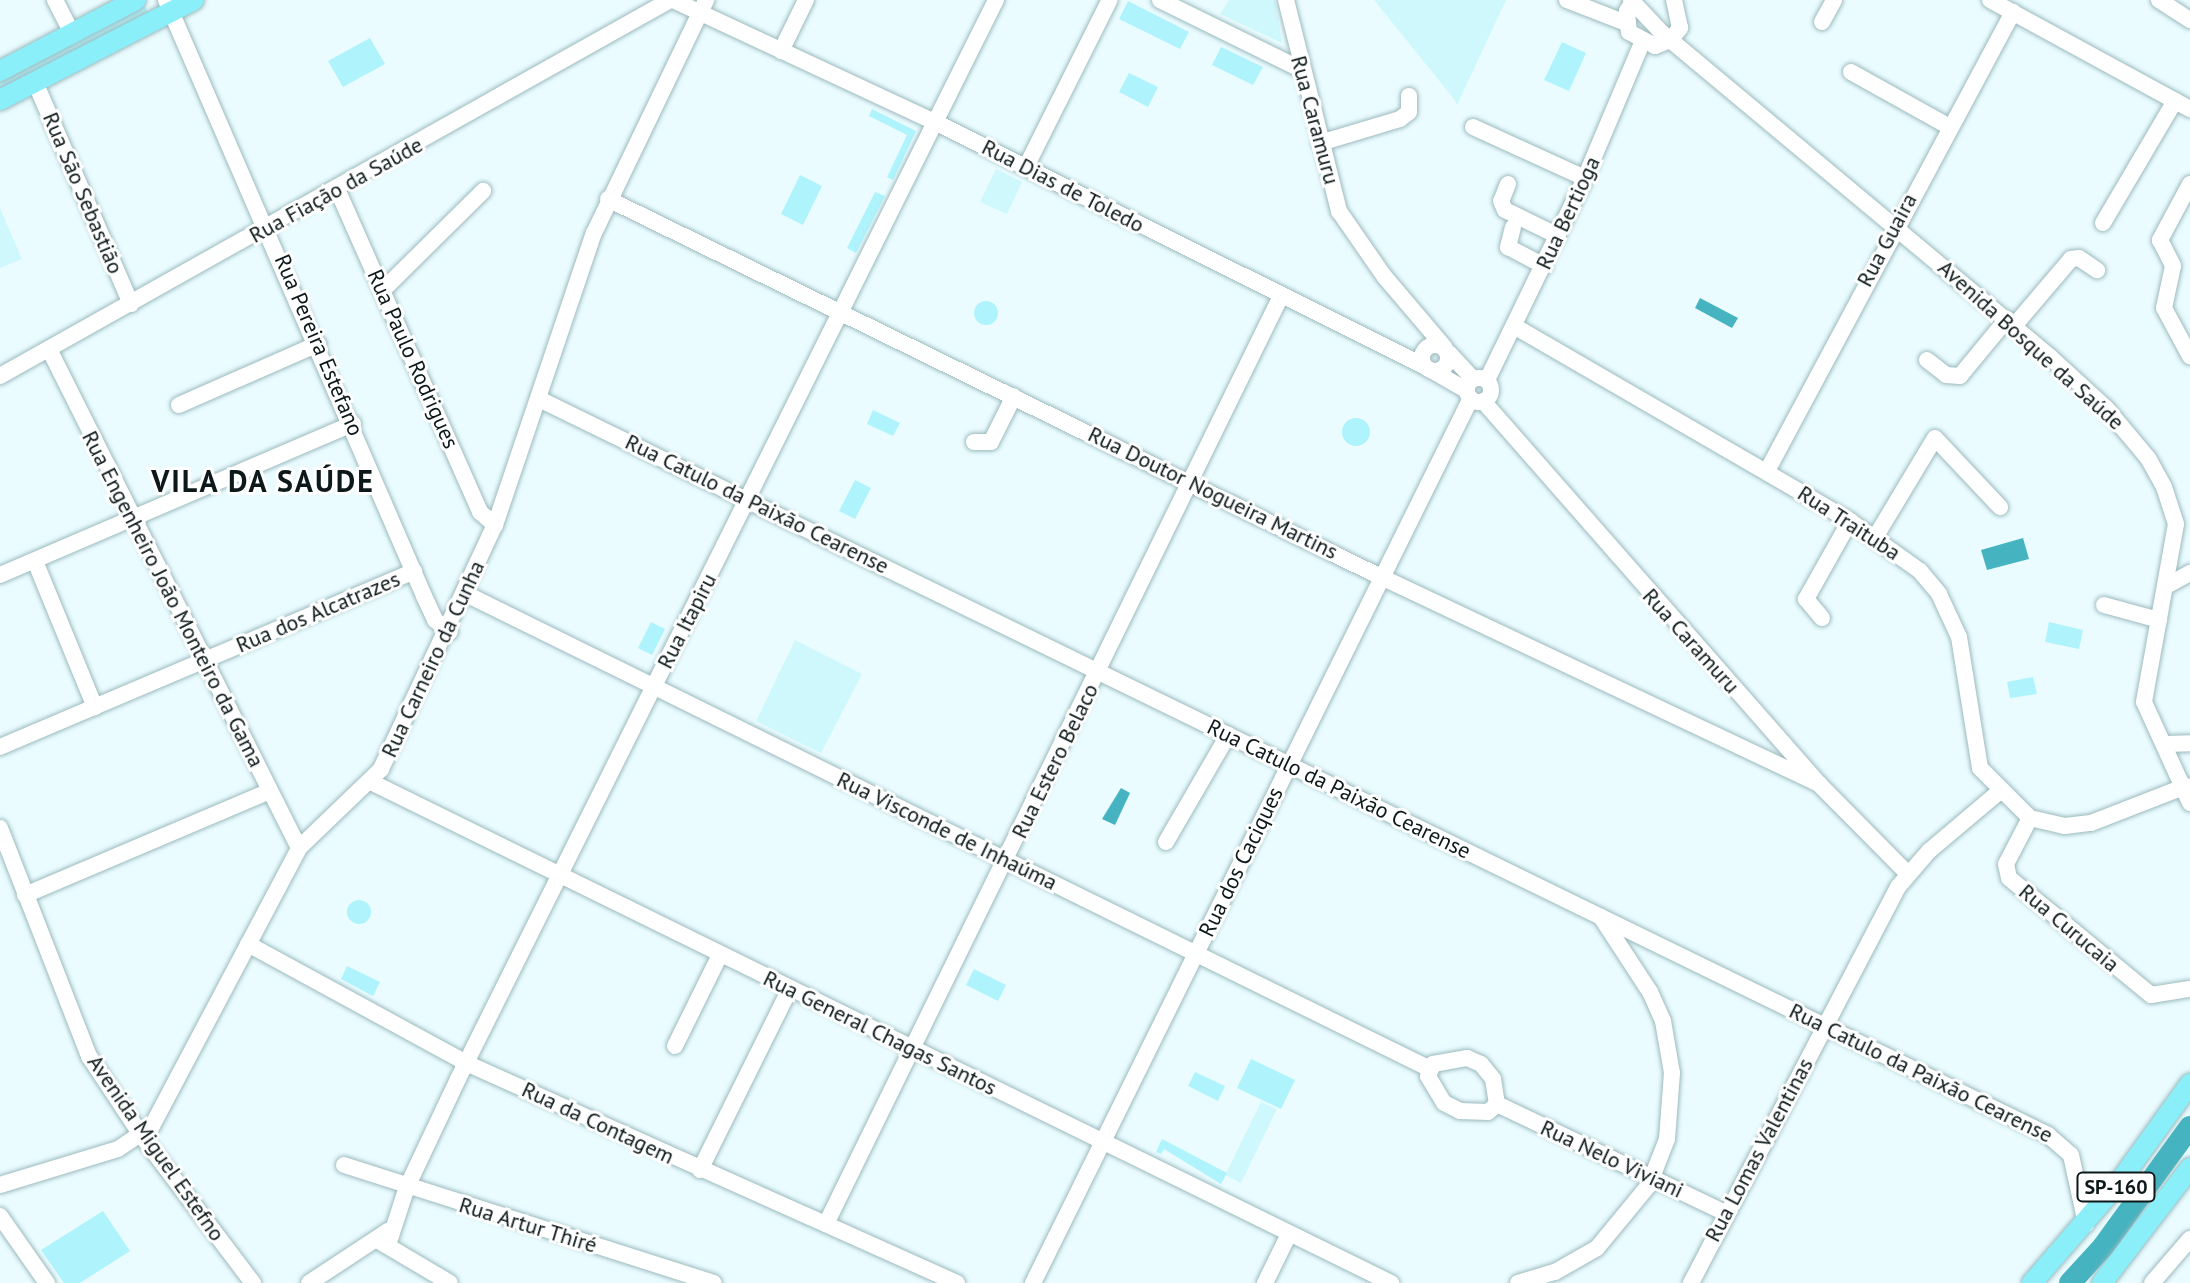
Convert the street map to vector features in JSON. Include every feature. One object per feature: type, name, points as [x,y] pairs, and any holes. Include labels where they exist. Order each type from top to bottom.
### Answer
[{"type":"main road","points":[[0,71],[136,0]]},
{"type":"main road","points":[[0,100],[169,6],[194,0]]},
{"type":"main road","name":"SP-160","points":[[2032,1283],[2086,1224],[2190,1084]]},
{"type":"main road","name":"SP-160","points":[[2102,1283],[2190,1168]]},
{"type":"street","points":[[55,0],[72,33]]},
{"type":"street","points":[[781,51],[806,0]]},
{"type":"street","name":"Rua Itapiru","points":[[385,1239],[466,1063],[996,0]]},
{"type":"street","points":[[1160,0],[1302,70]]},
{"type":"street","name":"Rua Caramuru","points":[[1286,0],[1320,143],[1347,226],[1476,390],[1819,784],[1907,873]]},
{"type":"street","points":[[1567,0],[1626,23],[1642,43],[1655,46],[1670,40],[1681,18],[1674,0]]},
{"type":"street","points":[[1626,23],[1632,0]]},
{"type":"street","name":"Avenida Bosque da Saúde","points":[[1632,0],[1670,40],[1895,224],[2010,322],[2123,426],[2164,487],[2183,526],[2143,692],[2148,715],[2166,744],[2186,786],[2190,803]]},
{"type":"street","points":[[1822,22],[1834,0]]},
{"type":"street","points":[[1990,0],[2182,105],[2103,223]]},
{"type":"street","points":[[2159,0],[2190,20]]},
{"type":"street","points":[[1026,167],[1109,1]]},
{"type":"street","points":[[675,2],[692,28]]},
{"type":"street","name":"Rua Dias de Toledo","points":[[675,2],[703,6],[781,51],[937,123],[1476,390]]},
{"type":"street","name":"Rua Fiação da Saúde","points":[[0,376],[675,2]]},
{"type":"street","name":"Rua Pereira Estefano","points":[[169,6],[269,228],[435,620],[450,632]]},
{"type":"street","name":"Rua Carneiro da Cunha","points":[[0,1185],[118,1149],[141,1135],[158,1117],[299,848],[369,781],[395,745],[450,632],[495,525],[539,399],[568,301],[608,199],[703,6]]},
{"type":"street","name":"Rua Guaira","points":[[1767,471],[1895,224],[2013,12]]},
{"type":"street","name":"Rua Bertioga","points":[[1476,390],[1514,326],[1544,266],[1642,43]]},
{"type":"street","points":[[1851,72],[1950,127]]},
{"type":"street","name":"Rua São Sebastião","points":[[35,82],[131,304]]},
{"type":"street","points":[[1320,143],[1400,119],[1409,112],[1409,96]]},
{"type":"street","points":[[1473,127],[1585,178]]},
{"type":"street","points":[[1508,184],[1501,201],[1505,210],[1558,236]]},
{"type":"street","points":[[2190,184],[2160,240],[2173,266],[2164,308],[2190,356]]},
{"type":"street","name":"Rua Paulo Rodrigues","points":[[337,189],[480,512],[495,525]]},
{"type":"street","points":[[383,290],[483,191]]},
{"type":"street","name":"Rua Doutor Nogueira Martins","points":[[608,199],[1191,481],[1379,576],[1819,784]]},
{"type":"street","points":[[1513,227],[1508,247],[1544,266]]},
{"type":"street","points":[[1927,360],[1946,375],[1960,376],[2071,259],[2079,258],[2097,270]]},
{"type":"street","name":"Rua Estero Belaco","points":[[826,1224],[914,1050],[1281,296]]},
{"type":"street","name":"Rua Traituba","points":[[1514,326],[1876,536],[1920,571],[1949,611],[1966,661],[1976,757],[1999,792],[2030,818],[2065,826],[2091,823],[2186,786]]},
{"type":"street","points":[[179,405],[318,344]]},
{"type":"street","points":[[1426,348],[1447,350],[1444,368],[1429,369],[1426,348]]},
{"type":"street","name":"Rua Engenheiro João Monteiro da Gama","points":[[49,349],[131,520],[299,848]]},
{"type":"street","name":"Rua dos Caciques","points":[[1033,1283],[1290,764],[1379,576],[1476,390]]},
{"type":"street","points":[[974,442],[991,442],[1014,396]]},
{"type":"street","name":"Rua Catulo da Paixão Cearense","points":[[539,399],[2061,1143],[2074,1163],[2086,1224]]},
{"type":"street","points":[[0,575],[353,424]]},
{"type":"street","points":[[1876,536],[1935,438],[2000,507]]},
{"type":"street","points":[[1822,618],[1806,599],[1850,521]]},
{"type":"street","points":[[35,561],[95,707]]},
{"type":"street","name":"Rua dos Alcatrazes","points":[[0,747],[414,571]]},
{"type":"street","points":[[2168,585],[2190,573]]},
{"type":"street","name":"Rua Visconde de Inhaúma","points":[[466,594],[1428,1068]]},
{"type":"street","points":[[2104,606],[2159,620]]},
{"type":"street","points":[[1166,842],[1228,735]]},
{"type":"street","points":[[2166,744],[2190,743]]},
{"type":"street","name":"Rua General Chagas Santos","points":[[369,781],[1391,1283]]},
{"type":"street","points":[[25,895],[270,791]]},
{"type":"street","name":"Rua Lomas Valentinas","points":[[1691,1283],[1907,873],[1999,792]]},
{"type":"street","name":"Rua Curucaia","points":[[2030,818],[2006,864],[2009,878],[2151,995],[2190,989]]},
{"type":"street","name":"Avenida Miguel Estefno","points":[[0,828],[79,1037],[141,1135],[253,1283]]},
{"type":"street","points":[[1518,1283],[1555,1272],[1597,1248],[1652,1177],[1670,1117],[1669,1046],[1650,992],[1600,915]]},
{"type":"street","name":"Rua da Contagem","points":[[248,944],[466,1063],[957,1283]]},
{"type":"street","points":[[675,1046],[720,955]]},
{"type":"street","points":[[700,1170],[790,989]]},
{"type":"street","points":[[1448,1059],[1481,1064],[1493,1079],[1497,1104],[1488,1112],[1460,1111],[1435,1091],[1428,1068],[1448,1059]]},
{"type":"street","name":"Rua Nelo Viviani","points":[[1497,1104],[1726,1213]]},
{"type":"street","name":"Rua Artur Thiré","points":[[344,1165],[714,1283]]},
{"type":"street","points":[[0,1216],[47,1283]]},
{"type":"street","points":[[1265,1283],[1289,1234]]},
{"type":"street","points":[[309,1283],[385,1239],[450,1283]]},
{"type":"street","points":[[2152,1283],[2190,1239]]},
{"type":"shaded area","points":[[1229,0],[1275,0],[1282,43],[1220,14]]},
{"type":"shaded area","points":[[1374,0],[1506,0],[1457,105],[1454,99]]},
{"type":"shaded area","points":[[1128,1],[1189,32],[1180,49],[1119,19]]},
{"type":"shaded area","points":[[145,6],[148,12],[0,89],[0,82]]},
{"type":"shaded area","points":[[370,38],[385,64],[343,87],[328,61]]},
{"type":"shaded area","points":[[1562,42],[1586,53],[1569,91],[1544,80]]},
{"type":"shaded area","points":[[1221,47],[1263,67],[1253,85],[1212,65]]},
{"type":"shaded area","points":[[1129,73],[1158,87],[1148,107],[1119,92]]},
{"type":"shaded area","points":[[872,109],[916,131],[893,180],[887,177],[907,135],[869,116]]},
{"type":"shaded area","points":[[996,169],[1022,182],[1007,214],[980,202]]},
{"type":"shaded area","points":[[800,175],[822,186],[803,225],[781,214]]},
{"type":"shaded area","points":[[875,192],[885,196],[856,253],[847,248]]},
{"type":"shaded area","points":[[0,208],[22,259],[0,268]]},
{"type":"shaded area","points":[[1700,298],[1738,318],[1732,328],[1695,308]]},
{"type":"shaded area","points":[[986,301],[994,305],[998,313],[994,321],[986,325],[978,321],[974,313],[978,305]]},
{"type":"shaded area","points":[[873,410],[900,423],[893,436],[867,424]]},
{"type":"shaded area","points":[[1356,418],[1366,422],[1370,432],[1366,442],[1356,446],[1346,442],[1342,432],[1346,422]]},
{"type":"shaded area","points":[[855,480],[871,488],[855,519],[839,511]]},
{"type":"shaded area","points":[[2023,538],[2029,559],[1987,570],[1981,550]]},
{"type":"shaded area","points":[[651,622],[665,629],[652,655],[638,648]]},
{"type":"shaded area","points":[[2049,622],[2083,630],[2079,649],[2045,642]]},
{"type":"shaded area","points":[[795,640],[862,674],[821,753],[756,721]]},
{"type":"shaded area","points":[[2033,677],[2037,694],[2010,698],[2007,682]]},
{"type":"shaded area","points":[[1121,788],[1130,793],[1115,825],[1102,819]]},
{"type":"shaded area","points":[[359,900],[370,907],[371,912],[364,923],[359,924],[348,917],[347,912],[354,901]]},
{"type":"shaded area","points":[[347,966],[380,982],[373,996],[341,979]]},
{"type":"shaded area","points":[[974,969],[1006,985],[998,1001],[966,985]]},
{"type":"shaded area","points":[[1251,1059],[1295,1080],[1281,1109],[1237,1088]]},
{"type":"shaded area","points":[[1195,1072],[1225,1086],[1218,1101],[1188,1086]]},
{"type":"shaded area","points":[[1261,1102],[1277,1109],[1241,1183],[1225,1175]]},
{"type":"shaded area","points":[[1162,1139],[1227,1173],[1221,1184],[1164,1149],[1161,1154],[1156,1152]]},
{"type":"shaded area","points":[[103,1211],[130,1251],[80,1283],[64,1283],[41,1250]]},
{"type":"waterway","points":[[2070,1283],[2103,1247],[2190,1127]]},
{"type":"district","name":"VILA DA SAÚDE","points":[[263,481]]}]
